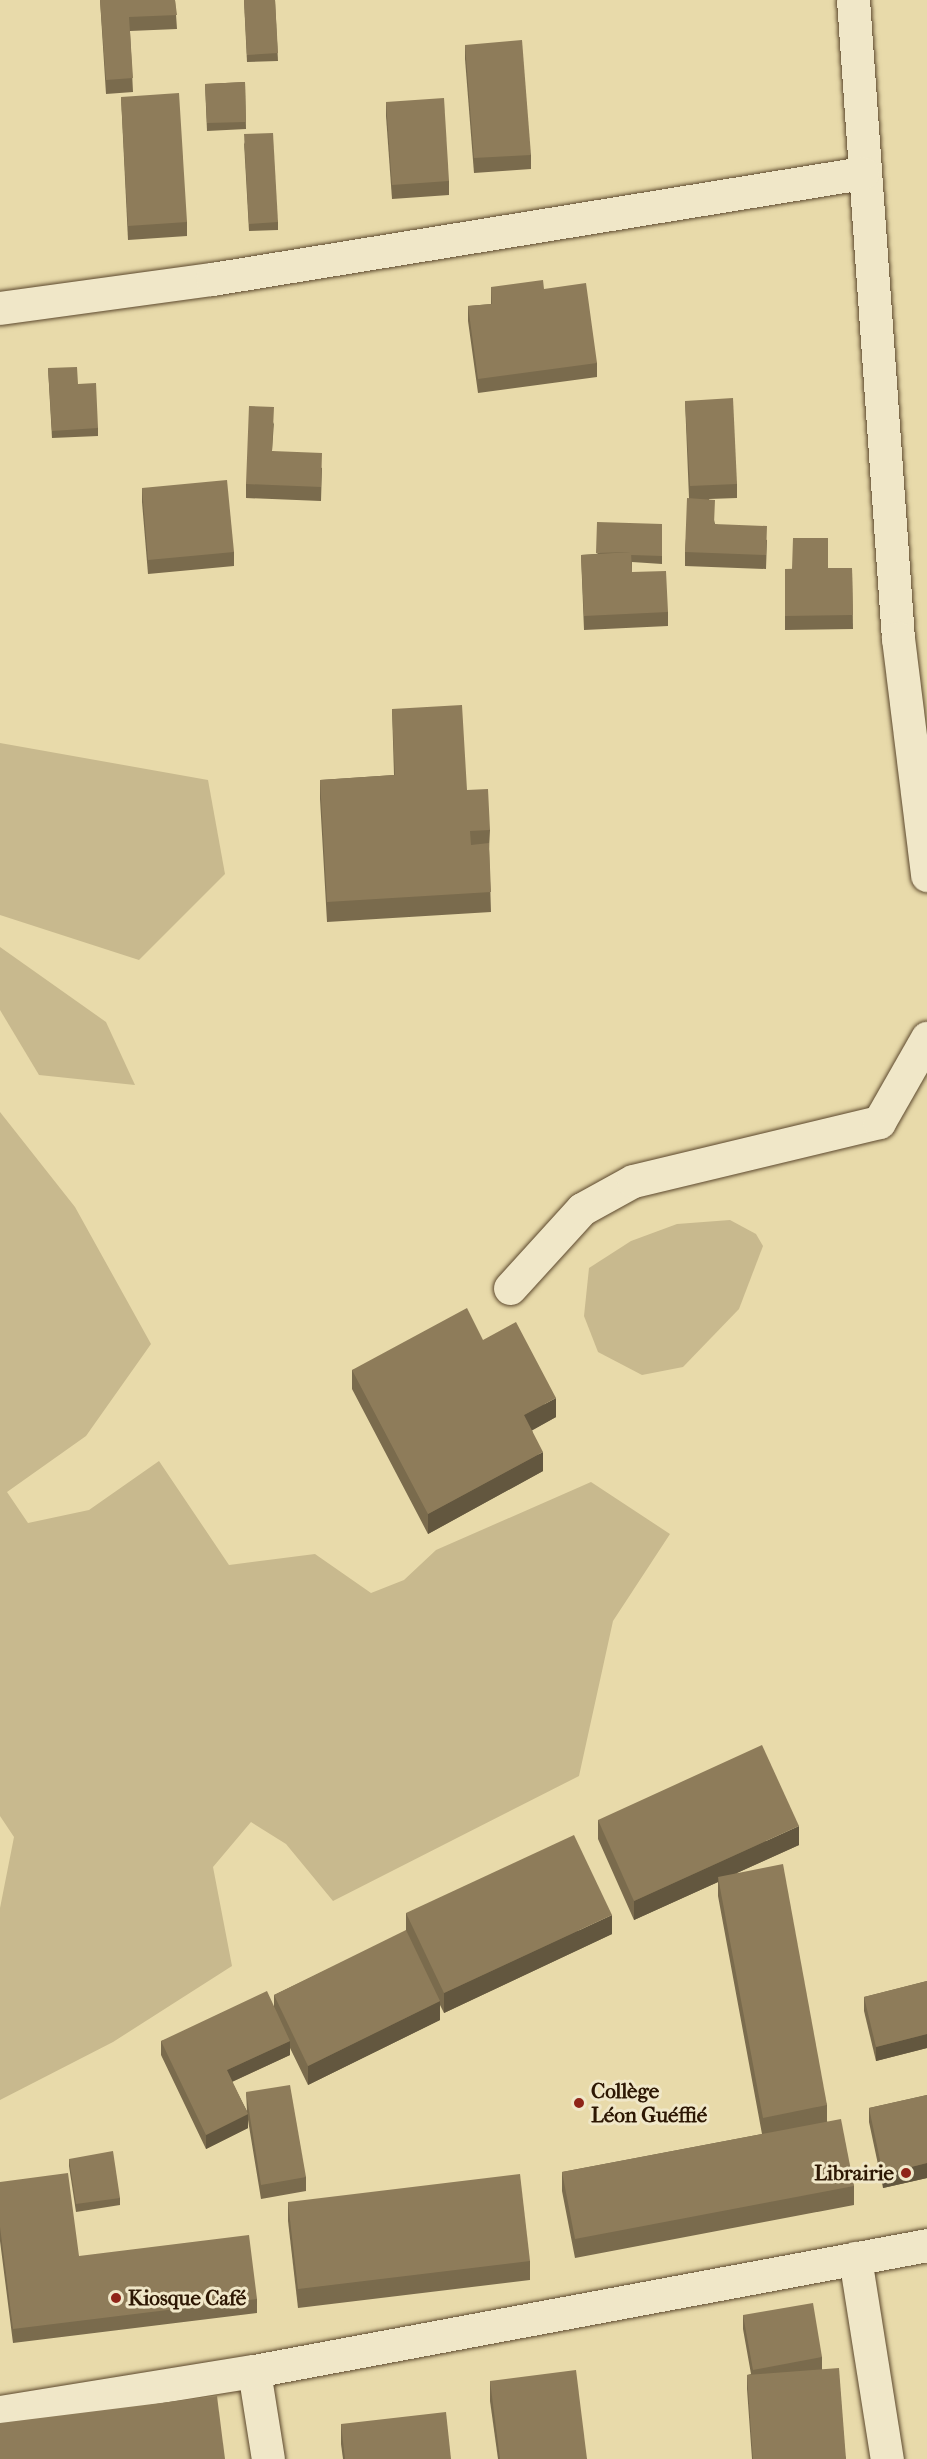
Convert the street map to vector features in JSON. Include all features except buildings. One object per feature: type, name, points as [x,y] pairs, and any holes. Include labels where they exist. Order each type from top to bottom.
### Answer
[{"type":"street","points":[[853,0],[862,173],[898,638],[927,874]]},
{"type":"street","points":[[0,308],[212,279],[862,173]]},
{"type":"street","points":[[510,1288],[582,1209],[633,1181],[879,1122],[927,1038]]},
{"type":"street","points":[[0,2412],[254,2371],[927,2246]]},
{"type":"street","points":[[855,2259],[887,2459]]},
{"type":"street","points":[[254,2371],[268,2459]]},
{"type":"shaded area","points":[[0,743],[208,780],[225,874],[139,960],[0,915]]},
{"type":"shaded area","points":[[0,947],[106,1022],[135,1085],[39,1075],[0,1010]]},
{"type":"shaded area","points":[[0,1112],[75,1207],[151,1344],[86,1436],[7,1492],[28,1523],[89,1510],[159,1461],[229,1565],[315,1554],[371,1593],[404,1580],[436,1550],[591,1482],[670,1534],[613,1621],[579,1776],[333,1901],[286,1844],[251,1822],[213,1867],[232,1966],[113,2042],[0,2100],[0,1908],[14,1837],[0,1816]]},
{"type":"shaded area","points":[[730,1220],[756,1234],[763,1246],[739,1309],[683,1367],[642,1375],[598,1352],[584,1316],[589,1268],[631,1241],[677,1224]]},
{"type":"place","name":"Collège Léon Guéffié","points":[[579,2103]]},
{"type":"place","name":"Librairie","points":[[906,2173]]},
{"type":"place","name":"Kiosque Café","points":[[116,2298]]}]
